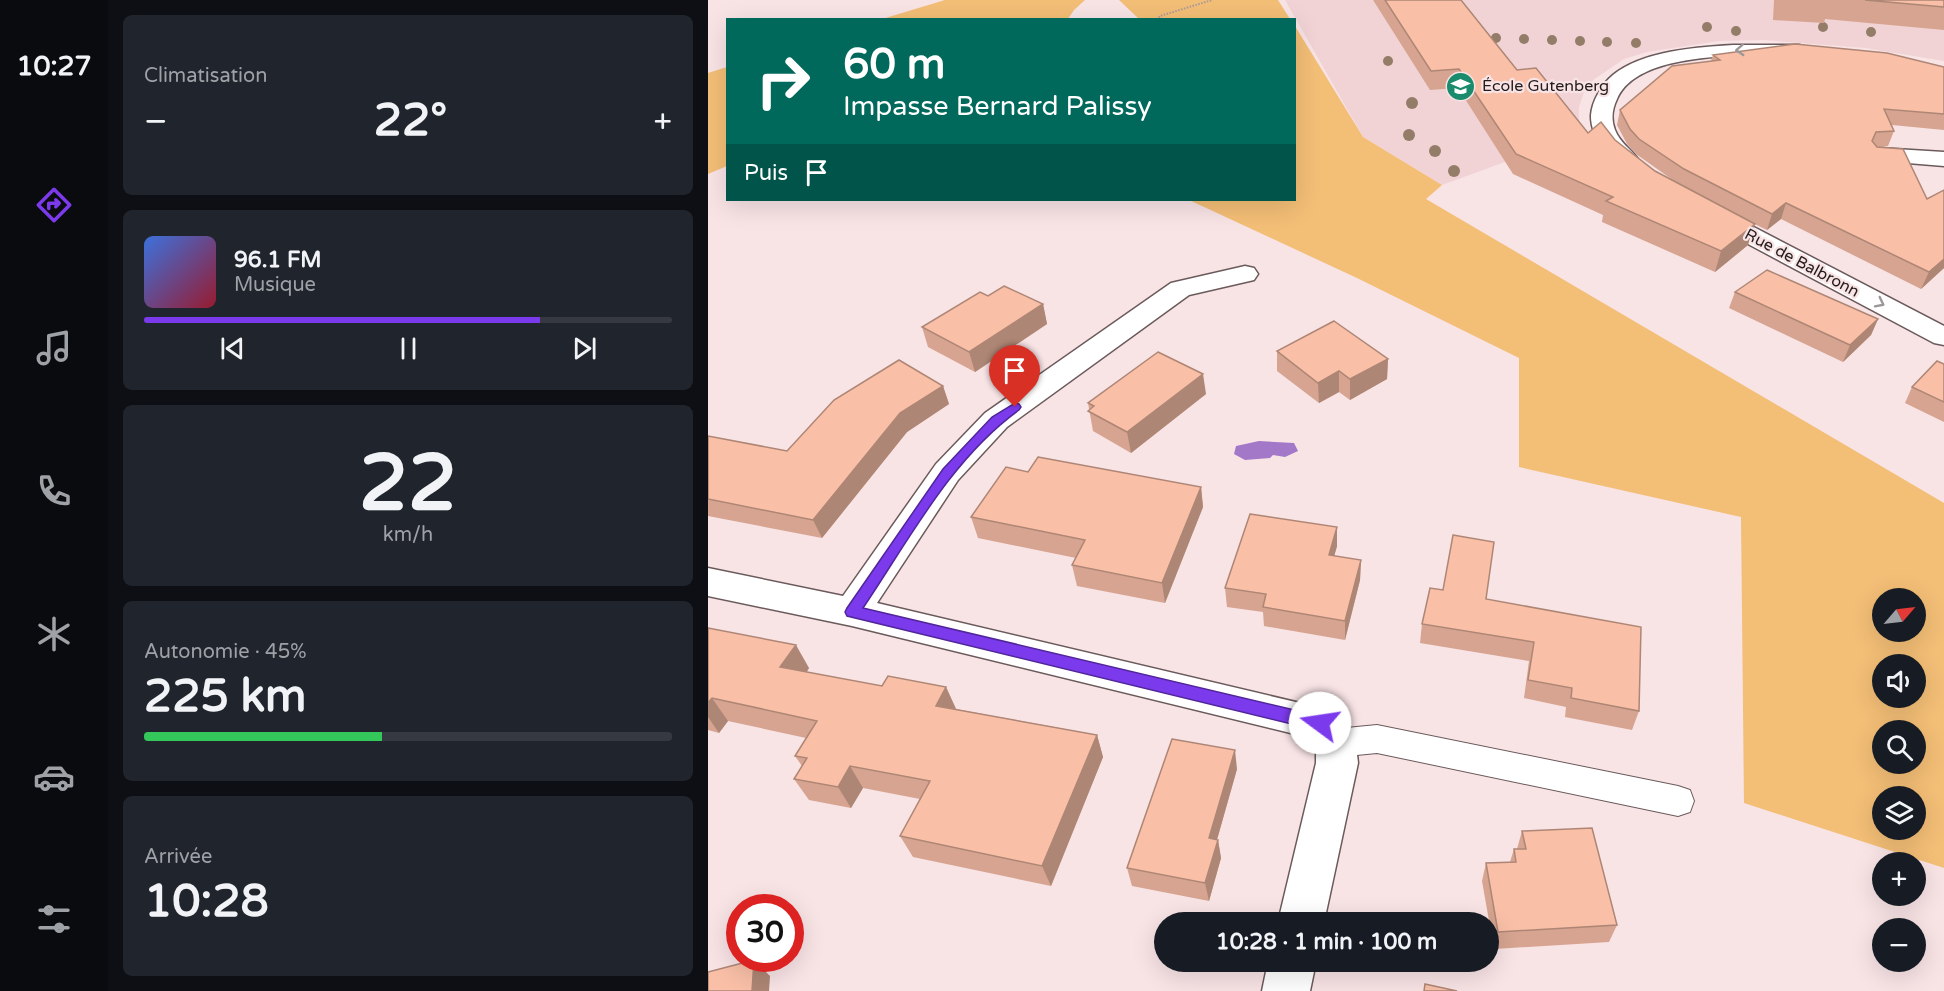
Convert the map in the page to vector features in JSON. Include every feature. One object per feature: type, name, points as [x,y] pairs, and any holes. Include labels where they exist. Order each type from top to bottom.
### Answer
[{"type":"street","points":[[1641,172],[1622,156],[1604,130],[1601,115],[1610,91],[1621,78],[1660,62],[1713,52],[1754,50],[1822,52]]},
{"type":"street","points":[[1879,154],[1944,159]]},
{"type":"street","name":"Rue de Balbronn","points":[[1692,204],[1942,334]]},
{"type":"street","points":[[852,612],[947,472],[996,420],[1180,289],[1245,274]]},
{"type":"street","points":[[708,582],[852,612],[1320,723],[1336,743],[1337,763],[1303,912]]},
{"type":"street","points":[[1286,991],[1290,972]]},
{"type":"lane","points":[[1336,743],[1377,739],[1678,801]]},
{"type":"path","points":[[1158,18],[1212,0]]},
{"type":"shaded area","points":[[945,0],[1085,0],[1069,18],[885,18]]},
{"type":"shaded area","points":[[1119,0],[1278,0],[1289,18],[1138,18]]},
{"type":"shaded area","name":"École Gutenberg","points":[[1285,0],[1885,0],[1944,4],[1944,61],[1865,48],[1763,40],[1719,41],[1647,52],[1624,59],[1593,80],[1584,92],[1579,107],[1579,124],[1584,133],[1442,185],[1363,137]]},
{"type":"shaded area","points":[[1296,28],[1363,137],[1442,185],[1426,199],[1944,503],[1944,868],[1926,862],[1926,852],[1895,852],[1744,803],[1741,517],[1519,467],[1519,358],[1357,278],[1191,201],[1296,201]]},
{"type":"shaded area","points":[[726,67],[726,166],[708,174],[708,73]]},
{"type":"shaded area","points":[[1259,441],[1294,443],[1298,451],[1285,457],[1273,455],[1270,458],[1245,460],[1234,454],[1236,446]]},
{"type":"building","points":[[1385,0],[1461,0],[1517,70],[1536,68],[1588,133],[1601,122],[1615,140],[1655,171],[1755,224],[1721,251],[1606,201],[1613,197],[1516,154],[1459,69],[1431,71]]},
{"type":"building","points":[[1865,0],[1944,0],[1944,7]]},
{"type":"building","points":[[1795,44],[1887,53],[1944,67],[1944,114],[1884,109],[1894,131],[1876,132],[1872,141],[1877,147],[1903,149],[1927,199],[1944,190],[1944,259],[1929,272],[1786,203],[1772,214],[1684,169],[1639,139],[1630,129],[1620,110],[1672,66],[1720,60],[1713,55]]},
{"type":"building","points":[[1767,270],[1878,319],[1850,345],[1735,292]]},
{"type":"building","points":[[1004,286],[1043,304],[969,352],[922,327],[980,292],[988,296]]},
{"type":"building","points":[[1334,321],[1388,359],[1350,379],[1339,371],[1318,383],[1277,351]]},
{"type":"building","points":[[1158,352],[1203,374],[1127,432],[1088,411],[1094,406],[1088,403]]},
{"type":"building","points":[[899,360],[943,386],[900,413],[813,520],[708,499],[708,436],[787,451],[834,400]]},
{"type":"building","points":[[1937,361],[1944,364],[1944,402],[1912,387]]},
{"type":"building","points":[[1038,457],[1201,487],[1162,583],[1072,565],[1085,540],[971,517],[1006,467],[1028,472]]},
{"type":"building","points":[[1250,514],[1337,527],[1329,555],[1361,560],[1345,621],[1263,607],[1266,594],[1225,588]]},
{"type":"building","points":[[1453,535],[1494,542],[1486,599],[1641,627],[1639,711],[1571,698],[1572,688],[1528,680],[1534,642],[1422,624],[1430,588],[1443,590]]},
{"type":"building","points":[[708,628],[796,645],[780,667],[882,686],[888,676],[946,687],[936,706],[1097,735],[1042,866],[900,836],[930,781],[850,766],[838,787],[794,779],[807,758],[795,756],[817,721],[712,698],[708,703]]},
{"type":"building","points":[[1172,739],[1235,750],[1209,838],[1218,840],[1205,883],[1127,868]]},
{"type":"building","points":[[1592,828],[1617,925],[1499,932],[1499,912],[1495,912],[1486,863],[1516,862],[1514,849],[1526,849],[1522,831]]},
{"type":"building","points":[[726,967],[726,972],[753,972],[752,991],[708,991],[708,972]]},
{"type":"building","points":[[1425,984],[1457,991],[1424,991]]},
{"type":"place","name":"École Gutenberg","points":[[1461,86]]},
{"type":"route","points":[[1015,407],[996,420],[947,472],[852,612],[1320,723]]}]
